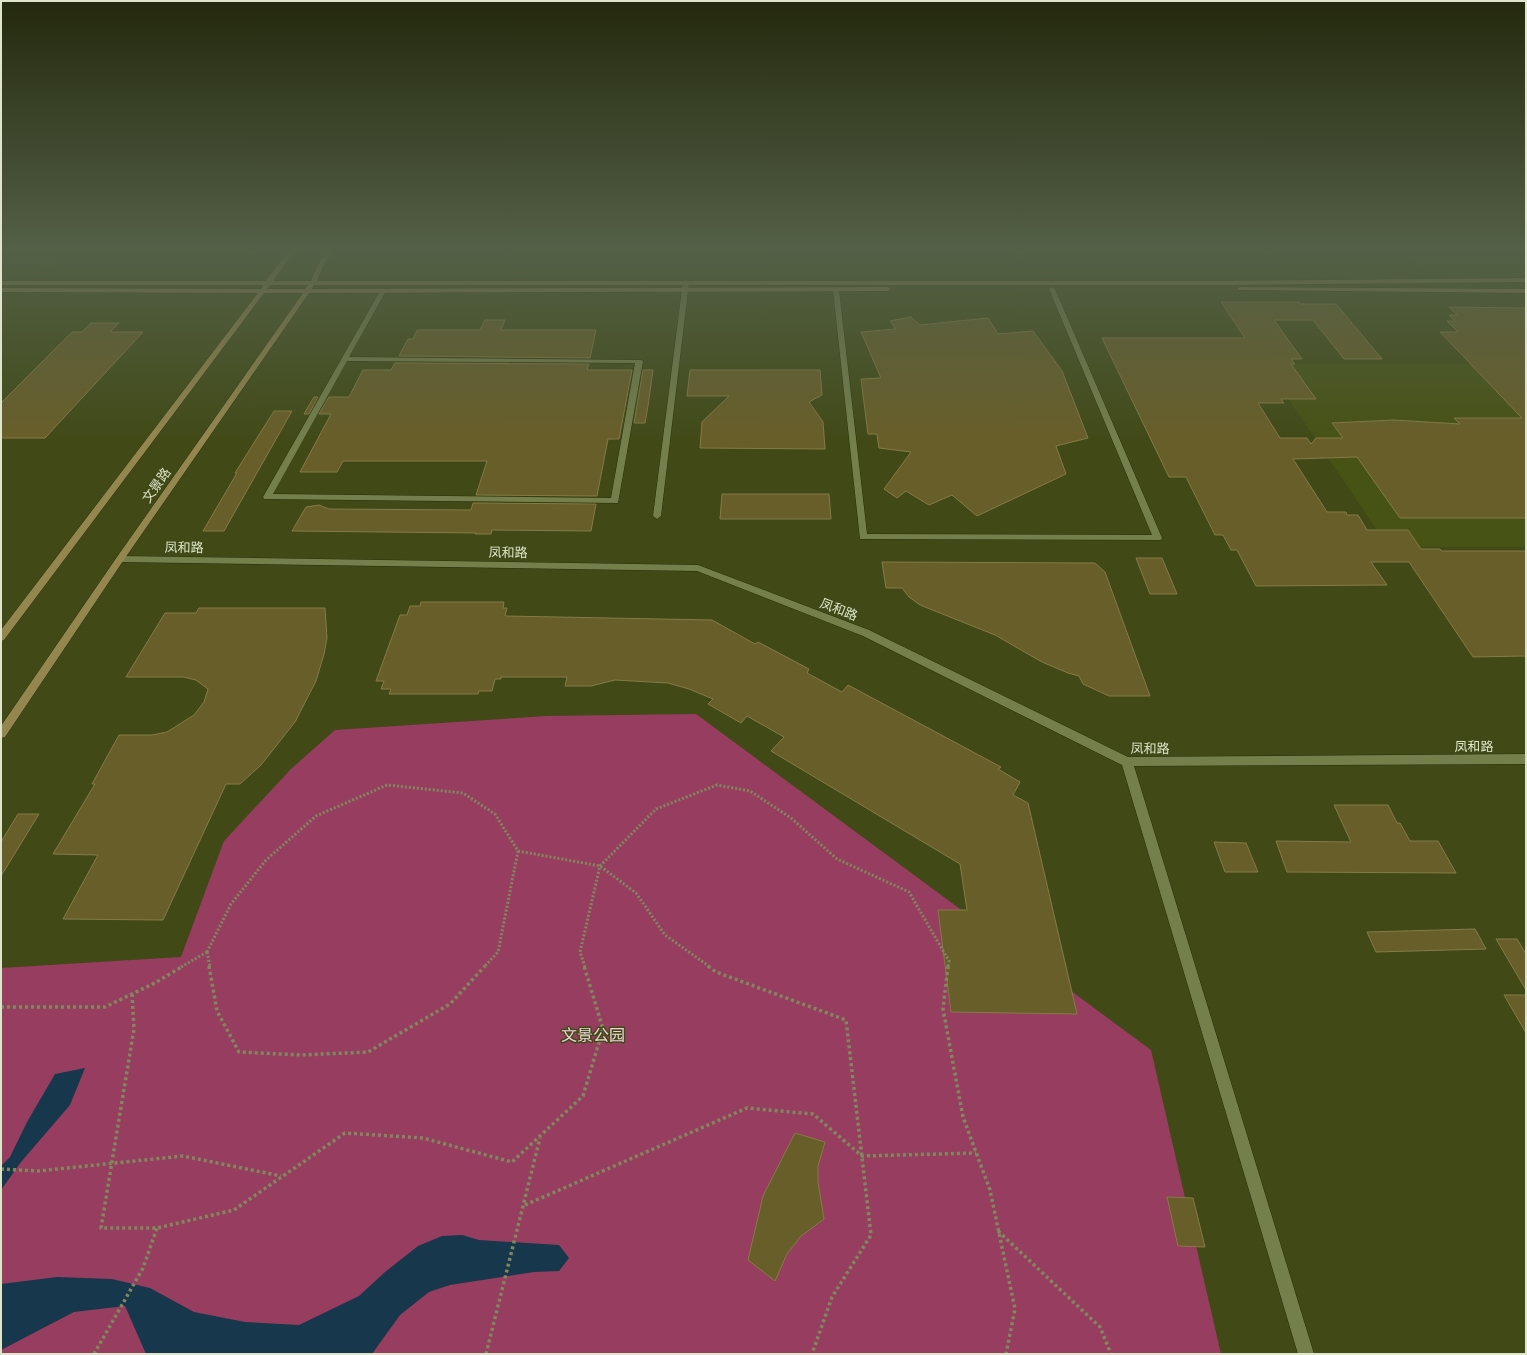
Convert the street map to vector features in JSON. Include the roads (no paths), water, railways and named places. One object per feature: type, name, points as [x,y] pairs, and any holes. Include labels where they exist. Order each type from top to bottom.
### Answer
[{"type":"main road","points":[[1,636],[245,314]]},
{"type":"main road","name":"文景路","points":[[1,734],[120,559],[291,314]]},
{"type":"street","points":[[344,359],[639,361],[614,501],[267,497],[344,359],[370,314]]},
{"type":"street","points":[[657,516],[682,314]]},
{"type":"street","points":[[839,314],[862,537],[1158,538],[1063,314]]},
{"type":"street","name":"凤和路","points":[[120,559],[698,568],[866,633],[1128,762],[1526,759]]},
{"type":"street","points":[[1128,762],[1306,1354]]},
{"type":"water","points":[[85,1068],[70,1105],[21,1162],[1,1190],[1,1166],[10,1157],[27,1122],[55,1074]]},
{"type":"water","points":[[462,1235],[479,1240],[559,1245],[569,1258],[559,1271],[534,1272],[450,1285],[429,1292],[400,1315],[372,1354],[146,1354],[125,1306],[74,1312],[1,1350],[1,1284],[57,1277],[112,1279],[150,1288],[194,1312],[245,1322],[299,1325],[359,1296],[385,1272],[418,1246],[442,1236]]},
{"type":"park label","name":"文景公园","points":[[593,1035]]}]
